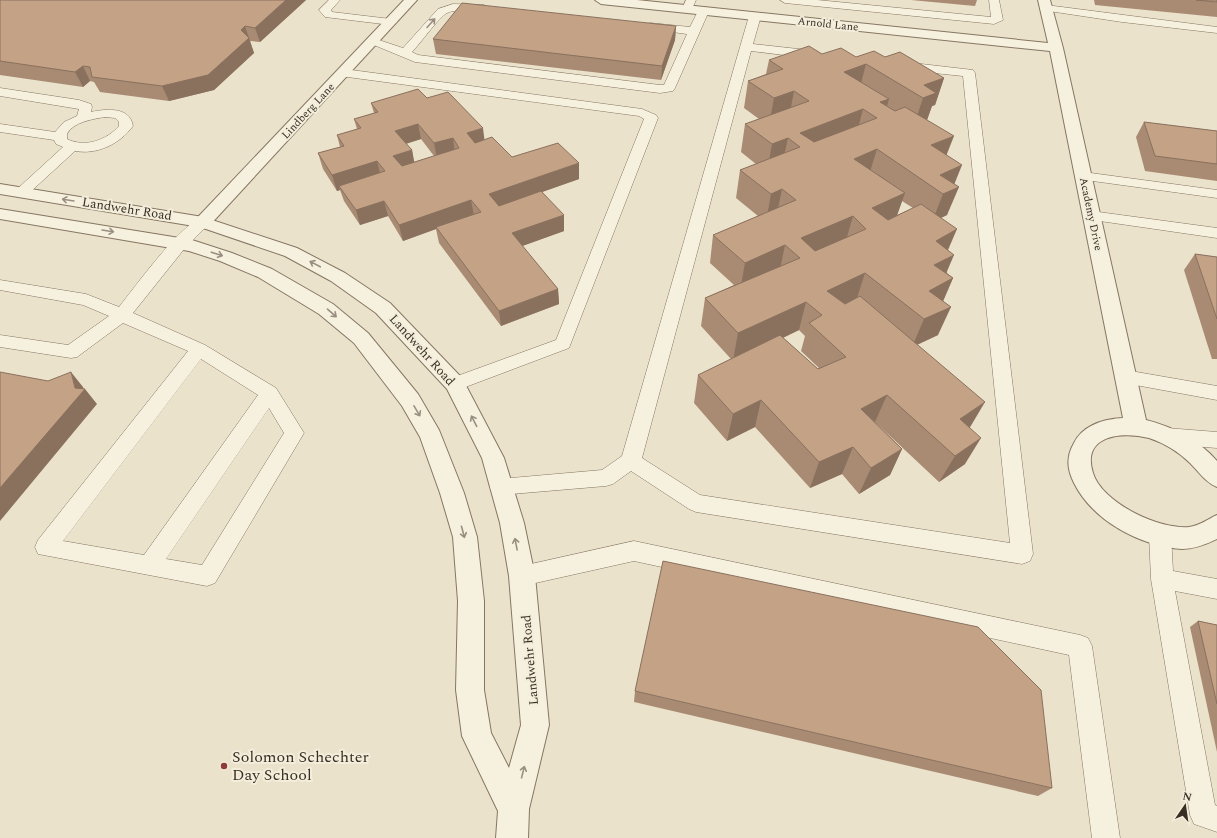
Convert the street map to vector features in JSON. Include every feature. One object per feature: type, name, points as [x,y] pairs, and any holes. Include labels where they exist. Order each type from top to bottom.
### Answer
[{"type":"street","name":"Lindberg Lane","points":[[203,222],[411,0]]},
{"type":"street","name":"Arnold Lane","points":[[601,0],[689,5],[703,11],[750,13],[1056,48]]},
{"type":"street","name":"Academy Drive","points":[[1045,4],[1056,48],[1136,427]]},
{"type":"street","name":"Landwehr Road","points":[[0,189],[203,222],[291,252],[338,277],[384,308],[455,384],[493,458],[500,487],[512,523],[522,576],[535,725],[513,824]]},
{"type":"street","name":"Landwehr Road","points":[[0,214],[180,244],[226,257],[265,273],[326,308],[361,338],[410,400],[431,436],[452,493],[465,537],[471,601],[470,690],[477,736],[513,824]]},
{"type":"street","points":[[1217,477],[1205,462],[1187,447],[1166,436],[1136,427],[1114,427],[1096,432],[1084,443],[1079,458],[1082,475],[1093,494],[1111,511],[1134,526],[1160,535],[1183,538],[1204,534],[1217,526]]},
{"type":"lane","points":[[335,0],[325,10],[329,15],[391,22]]},
{"type":"lane","points":[[785,0],[994,21],[998,20],[994,0]]},
{"type":"lane","points":[[1045,4],[1130,20],[1217,30]]},
{"type":"lane","points":[[405,52],[442,11],[453,7],[493,9]]},
{"type":"lane","points":[[373,42],[405,52],[415,58],[660,90],[669,88],[703,11]]},
{"type":"lane","points":[[500,487],[606,478],[631,461],[746,47],[750,13]]},
{"type":"lane","points":[[640,25],[694,31]]},
{"type":"lane","points":[[746,47],[831,57]]},
{"type":"lane","points":[[631,461],[696,503],[1022,554],[969,73],[884,64]]},
{"type":"lane","points":[[344,73],[642,113],[651,118],[563,344],[455,384]]},
{"type":"lane","points":[[0,92],[74,103],[86,107],[83,117]]},
{"type":"lane","points":[[0,128],[60,137],[65,144],[72,146],[94,146],[115,138],[126,126],[126,121],[122,117],[115,114],[100,114],[83,117],[66,126],[60,137]]},
{"type":"lane","points":[[21,193],[72,146]]},
{"type":"lane","points":[[1083,176],[1217,194]]},
{"type":"lane","points":[[1091,216],[1217,233]]},
{"type":"lane","points":[[0,341],[71,352],[122,315],[180,244],[203,222]]},
{"type":"lane","points":[[0,285],[86,300],[199,349],[268,393],[294,433],[207,576],[46,547],[199,349]]},
{"type":"lane","points":[[1125,377],[1217,393]]},
{"type":"lane","points":[[149,566],[268,393]]},
{"type":"lane","points":[[1166,436],[1217,440]]},
{"type":"lane","points":[[1160,535],[1162,579],[1203,815],[1217,819]]},
{"type":"lane","points":[[522,576],[634,551],[1080,646],[1106,838]]},
{"type":"lane","points":[[1162,579],[1217,589]]},
{"type":"building","points":[[0,0],[286,0],[255,28],[245,26],[241,30],[249,38],[208,75],[162,86],[92,77],[90,67],[83,66],[75,72],[0,61]]},
{"type":"building","points":[[1196,0],[1217,0],[1217,2]]},
{"type":"building","points":[[462,3],[676,26],[662,66],[433,39]]},
{"type":"building","points":[[809,46],[822,54],[841,48],[856,57],[874,51],[885,57],[900,52],[944,78],[924,85],[936,93],[923,98],[866,64],[844,72],[889,99],[880,102],[895,111],[905,107],[954,136],[931,145],[962,165],[940,175],[959,187],[943,194],[877,149],[854,159],[905,193],[872,208],[888,220],[921,204],[957,229],[936,241],[954,255],[934,265],[953,278],[929,291],[951,307],[924,319],[865,273],[827,291],[845,304],[860,296],[985,402],[960,419],[981,438],[955,456],[887,395],[861,409],[902,449],[871,468],[853,447],[819,462],[761,400],[733,414],[698,375],[780,335],[818,369],[846,357],[809,323],[822,315],[806,302],[738,333],[705,298],[800,258],[785,245],[745,263],[713,235],[796,200],[782,189],[771,194],[740,170],[800,147],[788,138],[772,144],[745,124],[809,101],[794,91],[774,98],[748,81],[783,69],[769,60]],"holes":[[[863,109],[877,118],[814,142],[800,133]],[[853,216],[866,229],[815,251],[801,238]]]},
{"type":"building","points":[[418,89],[427,98],[448,92],[483,128],[467,133],[475,143],[492,137],[512,157],[558,143],[579,163],[489,194],[499,206],[541,191],[564,215],[512,233],[558,289],[499,311],[436,227],[481,212],[471,200],[399,225],[384,201],[356,210],[339,186],[385,171],[377,161],[332,175],[318,153],[344,146],[337,135],[361,128],[354,119],[378,112],[371,103]],"holes":[[[418,124],[434,143],[453,138],[459,148],[402,166],[393,156],[412,150],[395,131]]]},
{"type":"building","points":[[1144,122],[1217,131],[1217,164],[1155,156]]},
{"type":"building","points":[[1195,254],[1217,257],[1217,319]]},
{"type":"building","points":[[0,372],[48,381],[71,372],[75,388],[85,389],[0,488]]},
{"type":"building","points":[[663,561],[978,627],[1041,690],[1052,788],[635,691]]},
{"type":"building","points":[[1198,621],[1217,625],[1217,704]]},
{"type":"place","name":"Solomon Schechter Day School","points":[[224,766]]}]
